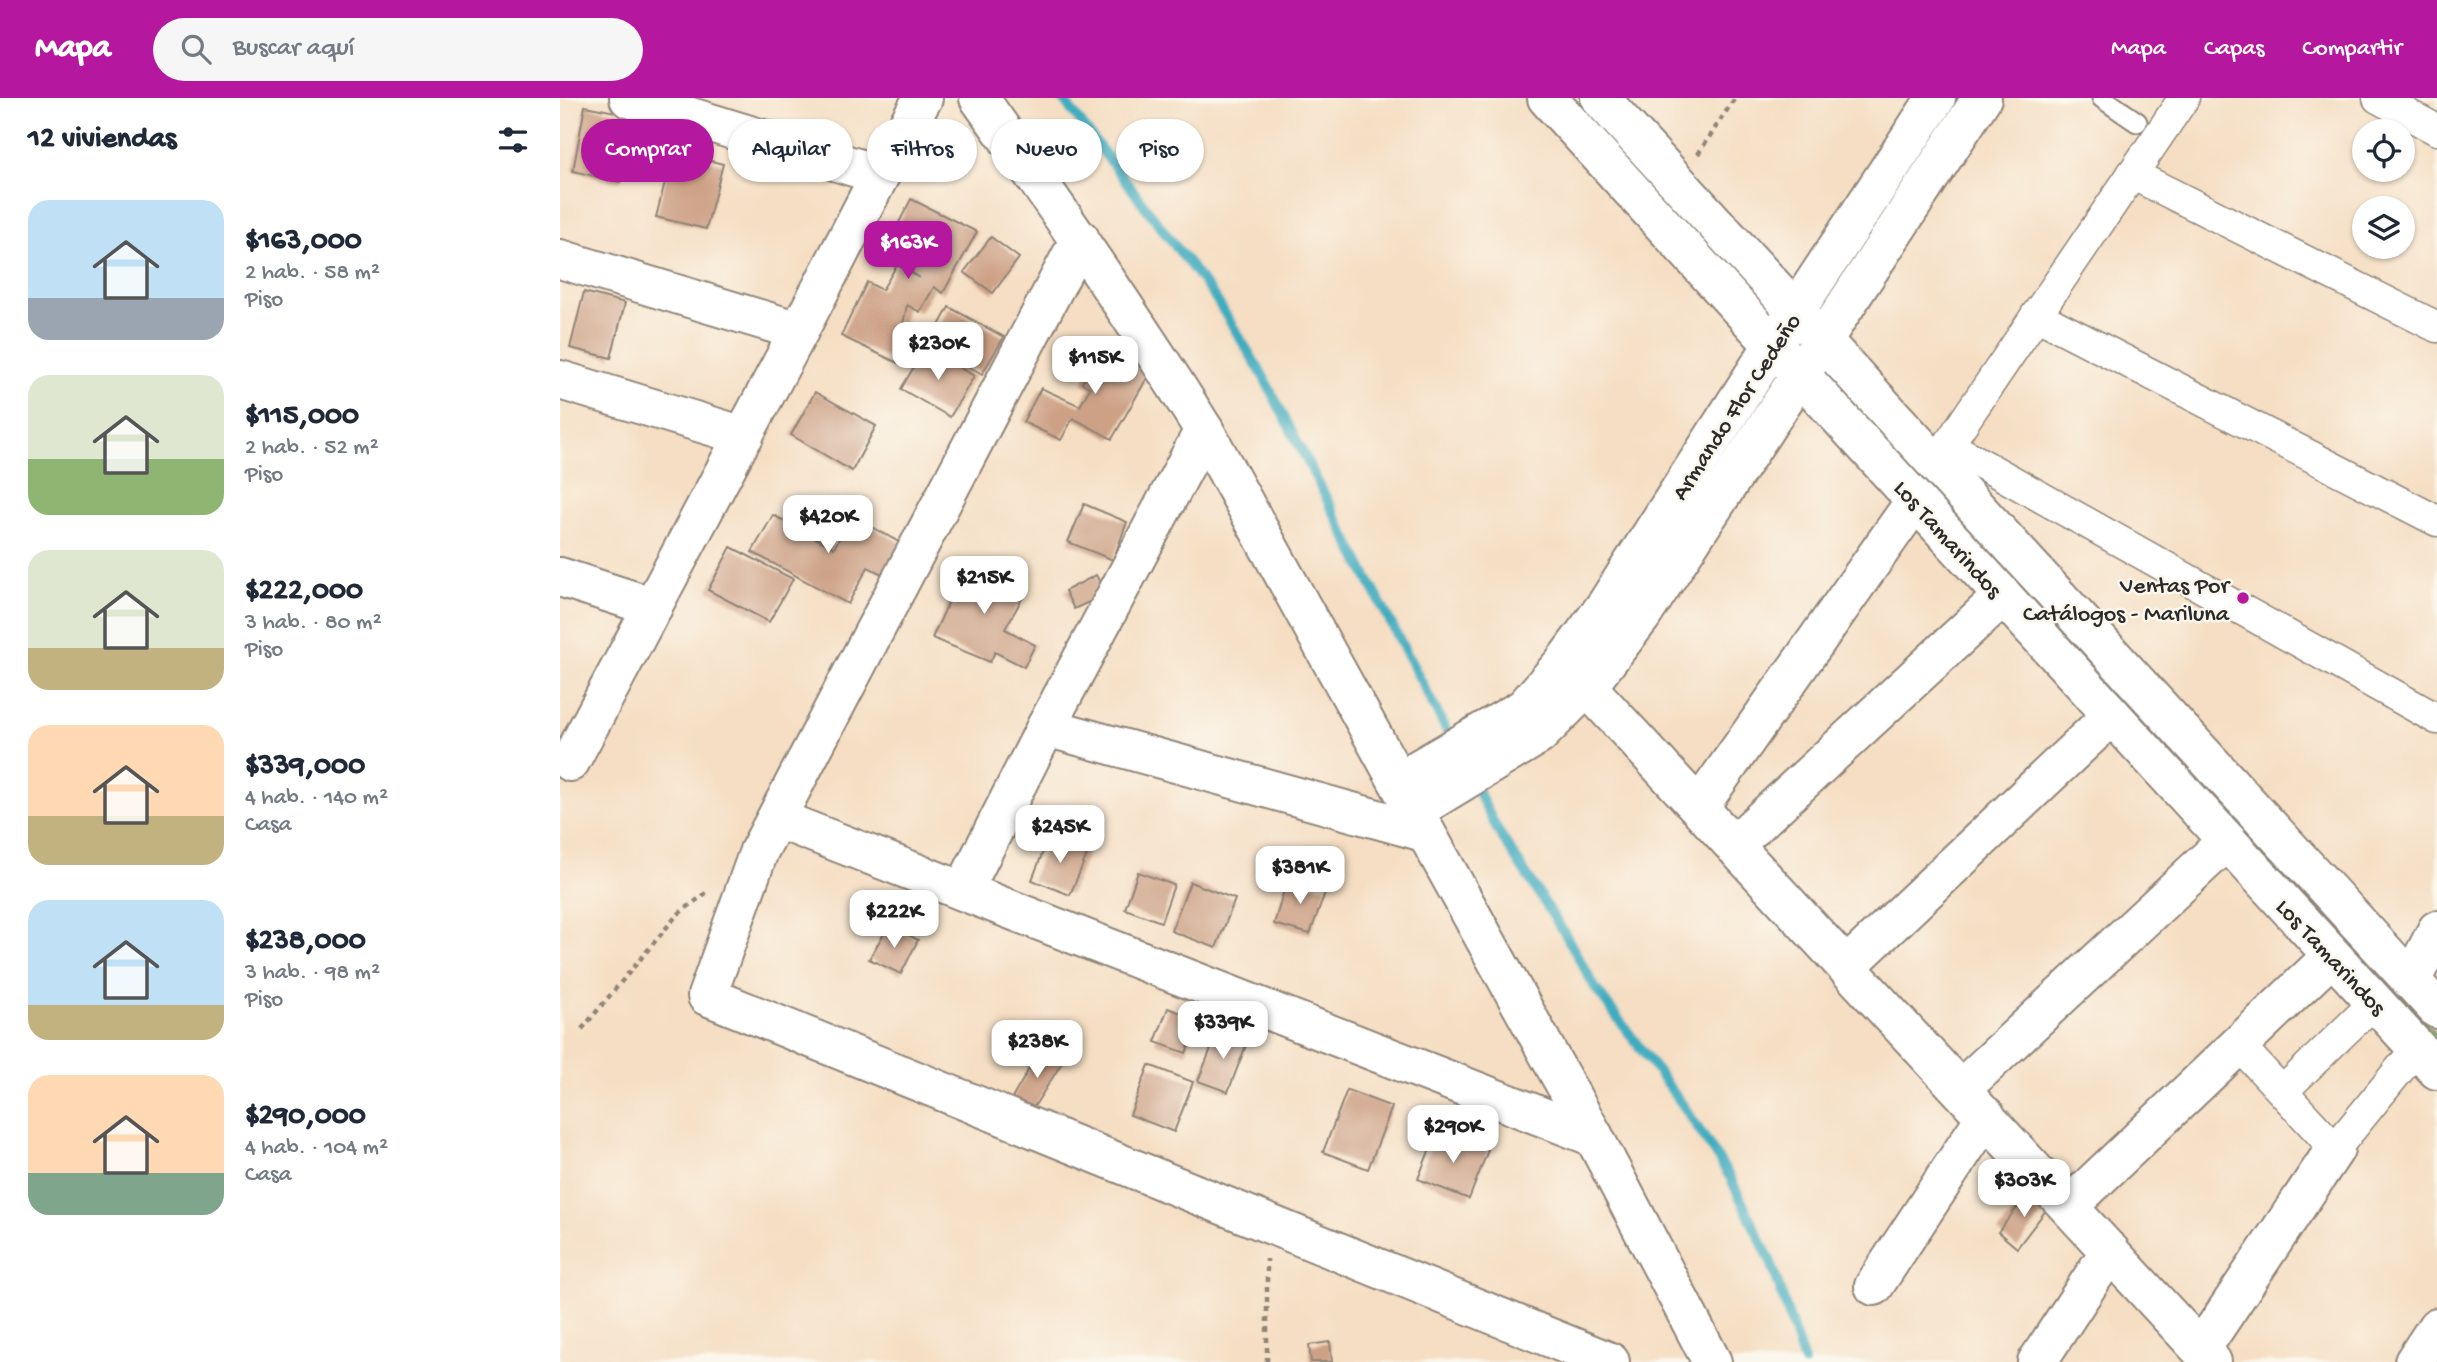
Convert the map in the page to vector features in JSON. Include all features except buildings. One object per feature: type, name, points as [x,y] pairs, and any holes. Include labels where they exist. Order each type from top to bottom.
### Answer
[{"type":"street","points":[[629,98],[867,171]]},
{"type":"street","points":[[911,119],[923,98]]},
{"type":"street","points":[[979,98],[1148,339],[1204,430],[1594,1138],[1712,1362]]},
{"type":"street","name":"Los Tamarindos","points":[[1547,98],[2427,1059]]},
{"type":"street","name":"Los Tamarindos","points":[[1600,98],[2437,1009]]},
{"type":"street","name":"Armando Flor Cedeño","points":[[1576,674],[1606,605],[1936,98]]},
{"type":"street","name":"Armando Flor Cedeño","points":[[1576,674],[1641,617],[1982,98]]},
{"type":"street","points":[[2184,98],[1948,445],[2437,719]]},
{"type":"street","points":[[2378,98],[2437,130]]},
{"type":"street","points":[[2132,174],[2437,327]]},
{"type":"street","points":[[570,762],[876,182]]},
{"type":"street","points":[[1080,239],[759,851],[707,996],[1610,1362]]},
{"type":"street","points":[[560,259],[799,331]]},
{"type":"street","points":[[2036,315],[2437,521]]},
{"type":"street","points":[[560,380],[744,436]]},
{"type":"street","points":[[963,891],[1046,727],[1204,430]]},
{"type":"street","points":[[1699,807],[1915,500]]},
{"type":"street","points":[[560,577],[653,607]]},
{"type":"street","points":[[1734,845],[2003,596]]},
{"type":"street","points":[[1046,727],[1412,808],[1532,721],[1576,674],[2069,1206],[2206,1358],[2335,1149],[2427,1059]]},
{"type":"street","points":[[1847,966],[2112,715]]},
{"type":"street","points":[[778,819],[1594,1138]]},
{"type":"street","points":[[1874,1286],[1973,1103],[2227,841]]},
{"type":"street","points":[[2411,981],[2437,930]]},
{"type":"street","points":[[2069,1206],[2332,956]]},
{"type":"street","points":[[2283,1091],[2375,1002]]},
{"type":"street","points":[[2239,1045],[2335,1149]]},
{"type":"street","points":[[2037,1362],[2110,1251]]},
{"type":"street","points":[[2414,1362],[2437,1327]]},
{"type":"lane","points":[[2102,98],[2137,122]]},
{"type":"path","points":[[1678,184],[1735,98]]},
{"type":"path","points":[[582,1029],[677,915],[708,891]]},
{"type":"path","points":[[1267,1223],[1267,1362]]},
{"type":"green space","points":[[1838,379],[2437,1035],[2437,1046],[1833,384]]},
{"type":"waterway","points":[[1062,98],[1216,299],[1262,374],[1452,741]]},
{"type":"waterway","points":[[1473,782],[1498,831],[1565,934],[1596,989],[1685,1108],[1730,1177],[1771,1262],[1804,1362]]},
{"type":"place","name":"Ventas Por Catálogos - Mariluna","points":[[2243,598]]}]
